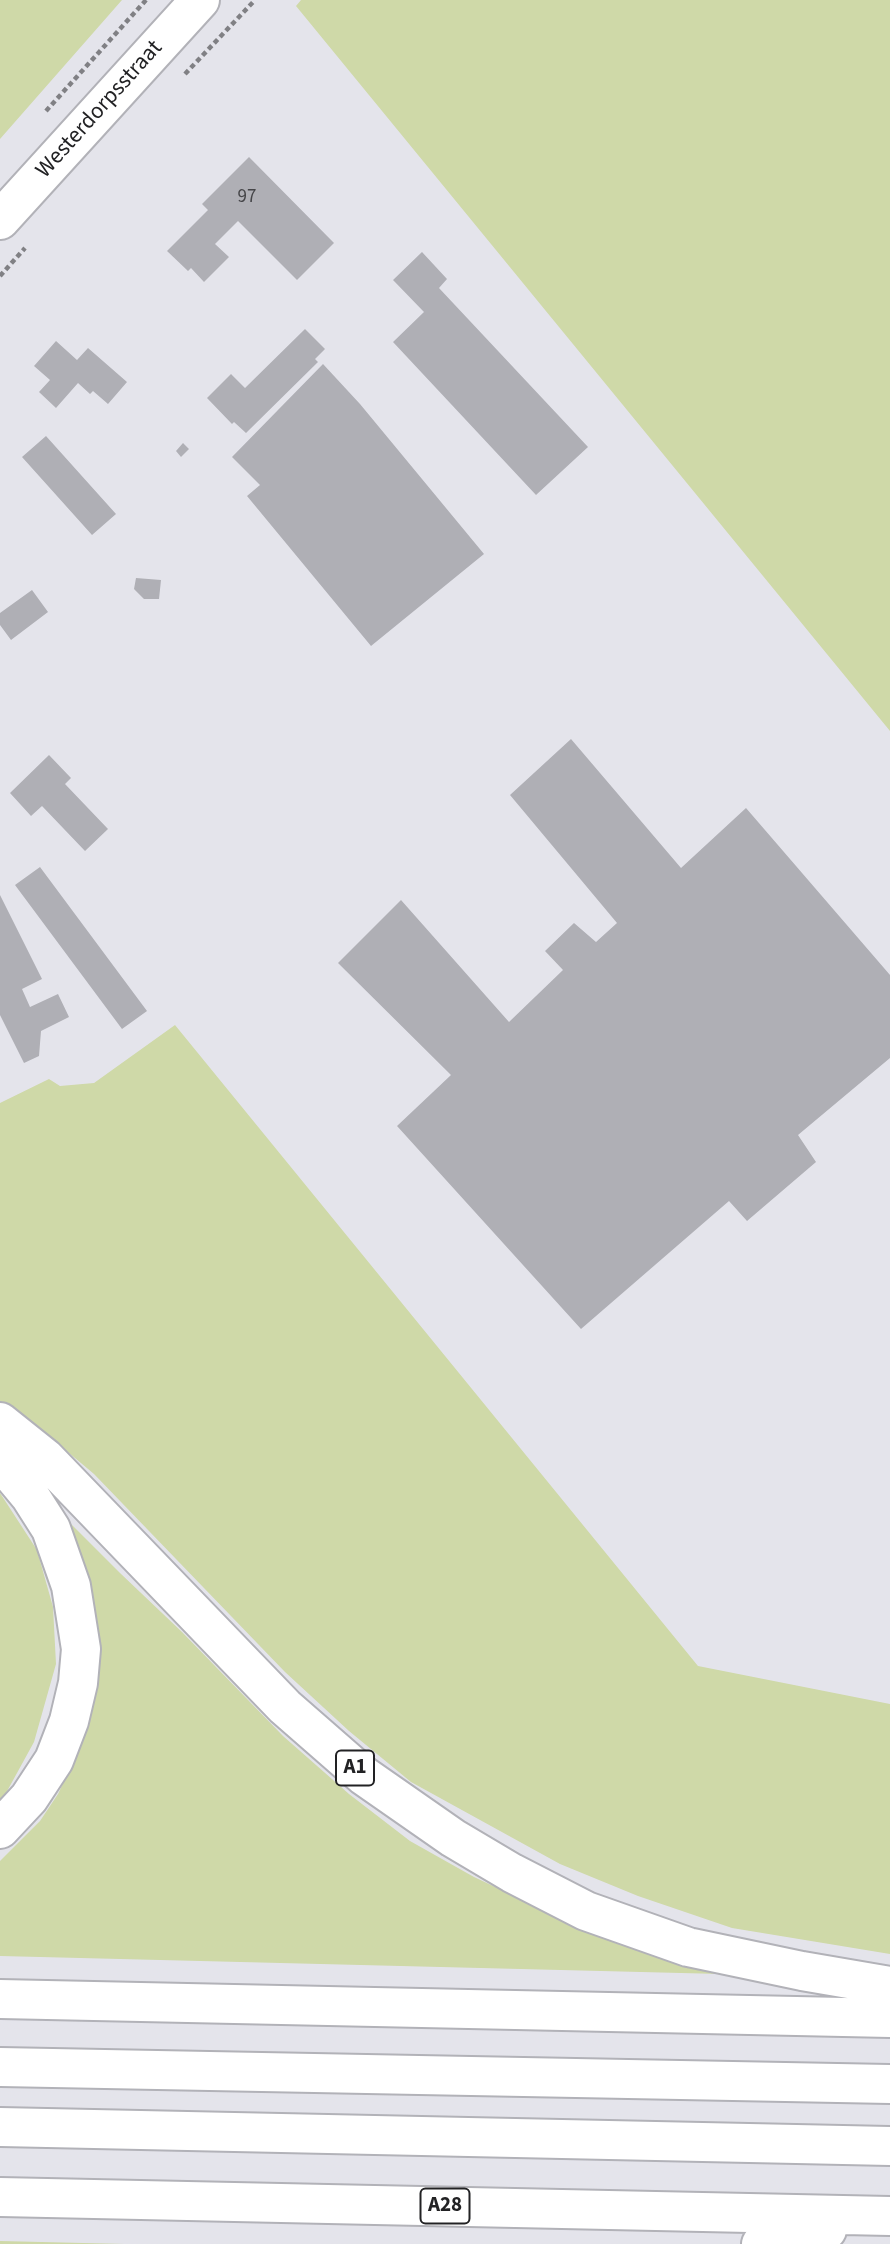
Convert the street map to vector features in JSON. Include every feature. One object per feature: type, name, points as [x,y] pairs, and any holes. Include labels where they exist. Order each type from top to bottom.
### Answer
[{"type":"main road","name":"Westerdorpsstraat","points":[[0,220],[200,0]]},
{"type":"main road","name":"A1","points":[[0,1422],[45,1458],[285,1707],[364,1776],[453,1838],[512,1873],[586,1911],[688,1947],[890,1986]]},
{"type":"main road","points":[[0,1461],[30,1496],[51,1529],[71,1586],[81,1649],[78,1683],[69,1721],[54,1760],[29,1798],[0,1829]]},
{"type":"main road","points":[[0,1999],[890,2018]]},
{"type":"main road","points":[[0,2067],[890,2084]]},
{"type":"main road","points":[[0,2127],[890,2146]]},
{"type":"main road","name":"A28","points":[[0,2196],[890,2217]]},
{"type":"main road","name":"A28","points":[[761,2244],[890,2217]]},
{"type":"path","name":"Westerdorpsstraat","points":[[46,112],[146,0]]},
{"type":"green space","points":[[0,0],[122,0],[0,139]]},
{"type":"green space","points":[[301,0],[890,0],[890,731],[296,6]]},
{"type":"green space","points":[[175,1025],[698,1666],[890,1704],[890,1954],[732,1928],[638,1896],[560,1864],[411,1782],[349,1731],[285,1672],[94,1474],[44,1432],[0,1401],[0,1103],[49,1079],[60,1086],[94,1083]]},
{"type":"green space","points":[[0,1493],[37,1550],[53,1607],[56,1664],[34,1742],[0,1804]]},
{"type":"green space","points":[[58,1511],[182,1632],[283,1736],[349,1794],[410,1841],[474,1877],[615,1943],[721,1974],[0,1956],[0,1861],[40,1821],[58,1794],[78,1752],[98,1648],[95,1609],[86,1572]]},
{"type":"green space","points":[[0,2241],[125,2244],[0,2244]]},
{"type":"building","points":[[249,157],[334,243],[297,280],[238,221],[215,244],[229,257],[204,282],[191,268],[188,271],[167,251],[208,210],[202,204]]},
{"type":"building","points":[[422,252],[447,279],[439,288],[588,447],[536,495],[393,342],[424,312],[393,280]]},
{"type":"building","points":[[305,329],[325,349],[315,359],[318,362],[246,433],[234,422],[232,424],[207,398],[231,374],[245,388]]},
{"type":"building","points":[[56,341],[77,360],[88,348],[127,382],[108,404],[93,391],[90,394],[78,383],[56,408],[39,392],[50,380],[34,366]]},
{"type":"building","points":[[323,364],[360,404],[484,554],[371,646],[247,496],[260,485],[232,457]]},
{"type":"building","points":[[46,436],[116,514],[92,535],[22,457]]},
{"type":"building","points":[[183,443],[189,449],[181,457],[176,451]]},
{"type":"building","points":[[136,578],[161,580],[159,599],[144,599],[134,589]]},
{"type":"building","points":[[32,590],[48,612],[11,640],[0,625],[0,613]]},
{"type":"building","points":[[571,739],[681,868],[746,808],[890,975],[890,1058],[798,1135],[816,1162],[747,1221],[729,1201],[581,1329],[397,1126],[451,1075],[338,963],[401,900],[509,1022],[563,970],[545,951],[574,923],[596,942],[617,923],[510,795]]},
{"type":"building","points":[[49,755],[71,778],[65,784],[108,829],[85,851],[42,806],[31,816],[10,793]]},
{"type":"building","points":[[40,867],[147,1011],[122,1029],[15,885]]},
{"type":"building","points":[[0,895],[42,979],[22,989],[30,1007],[58,994],[69,1017],[41,1031],[39,1056],[24,1063],[0,1015]]}]
